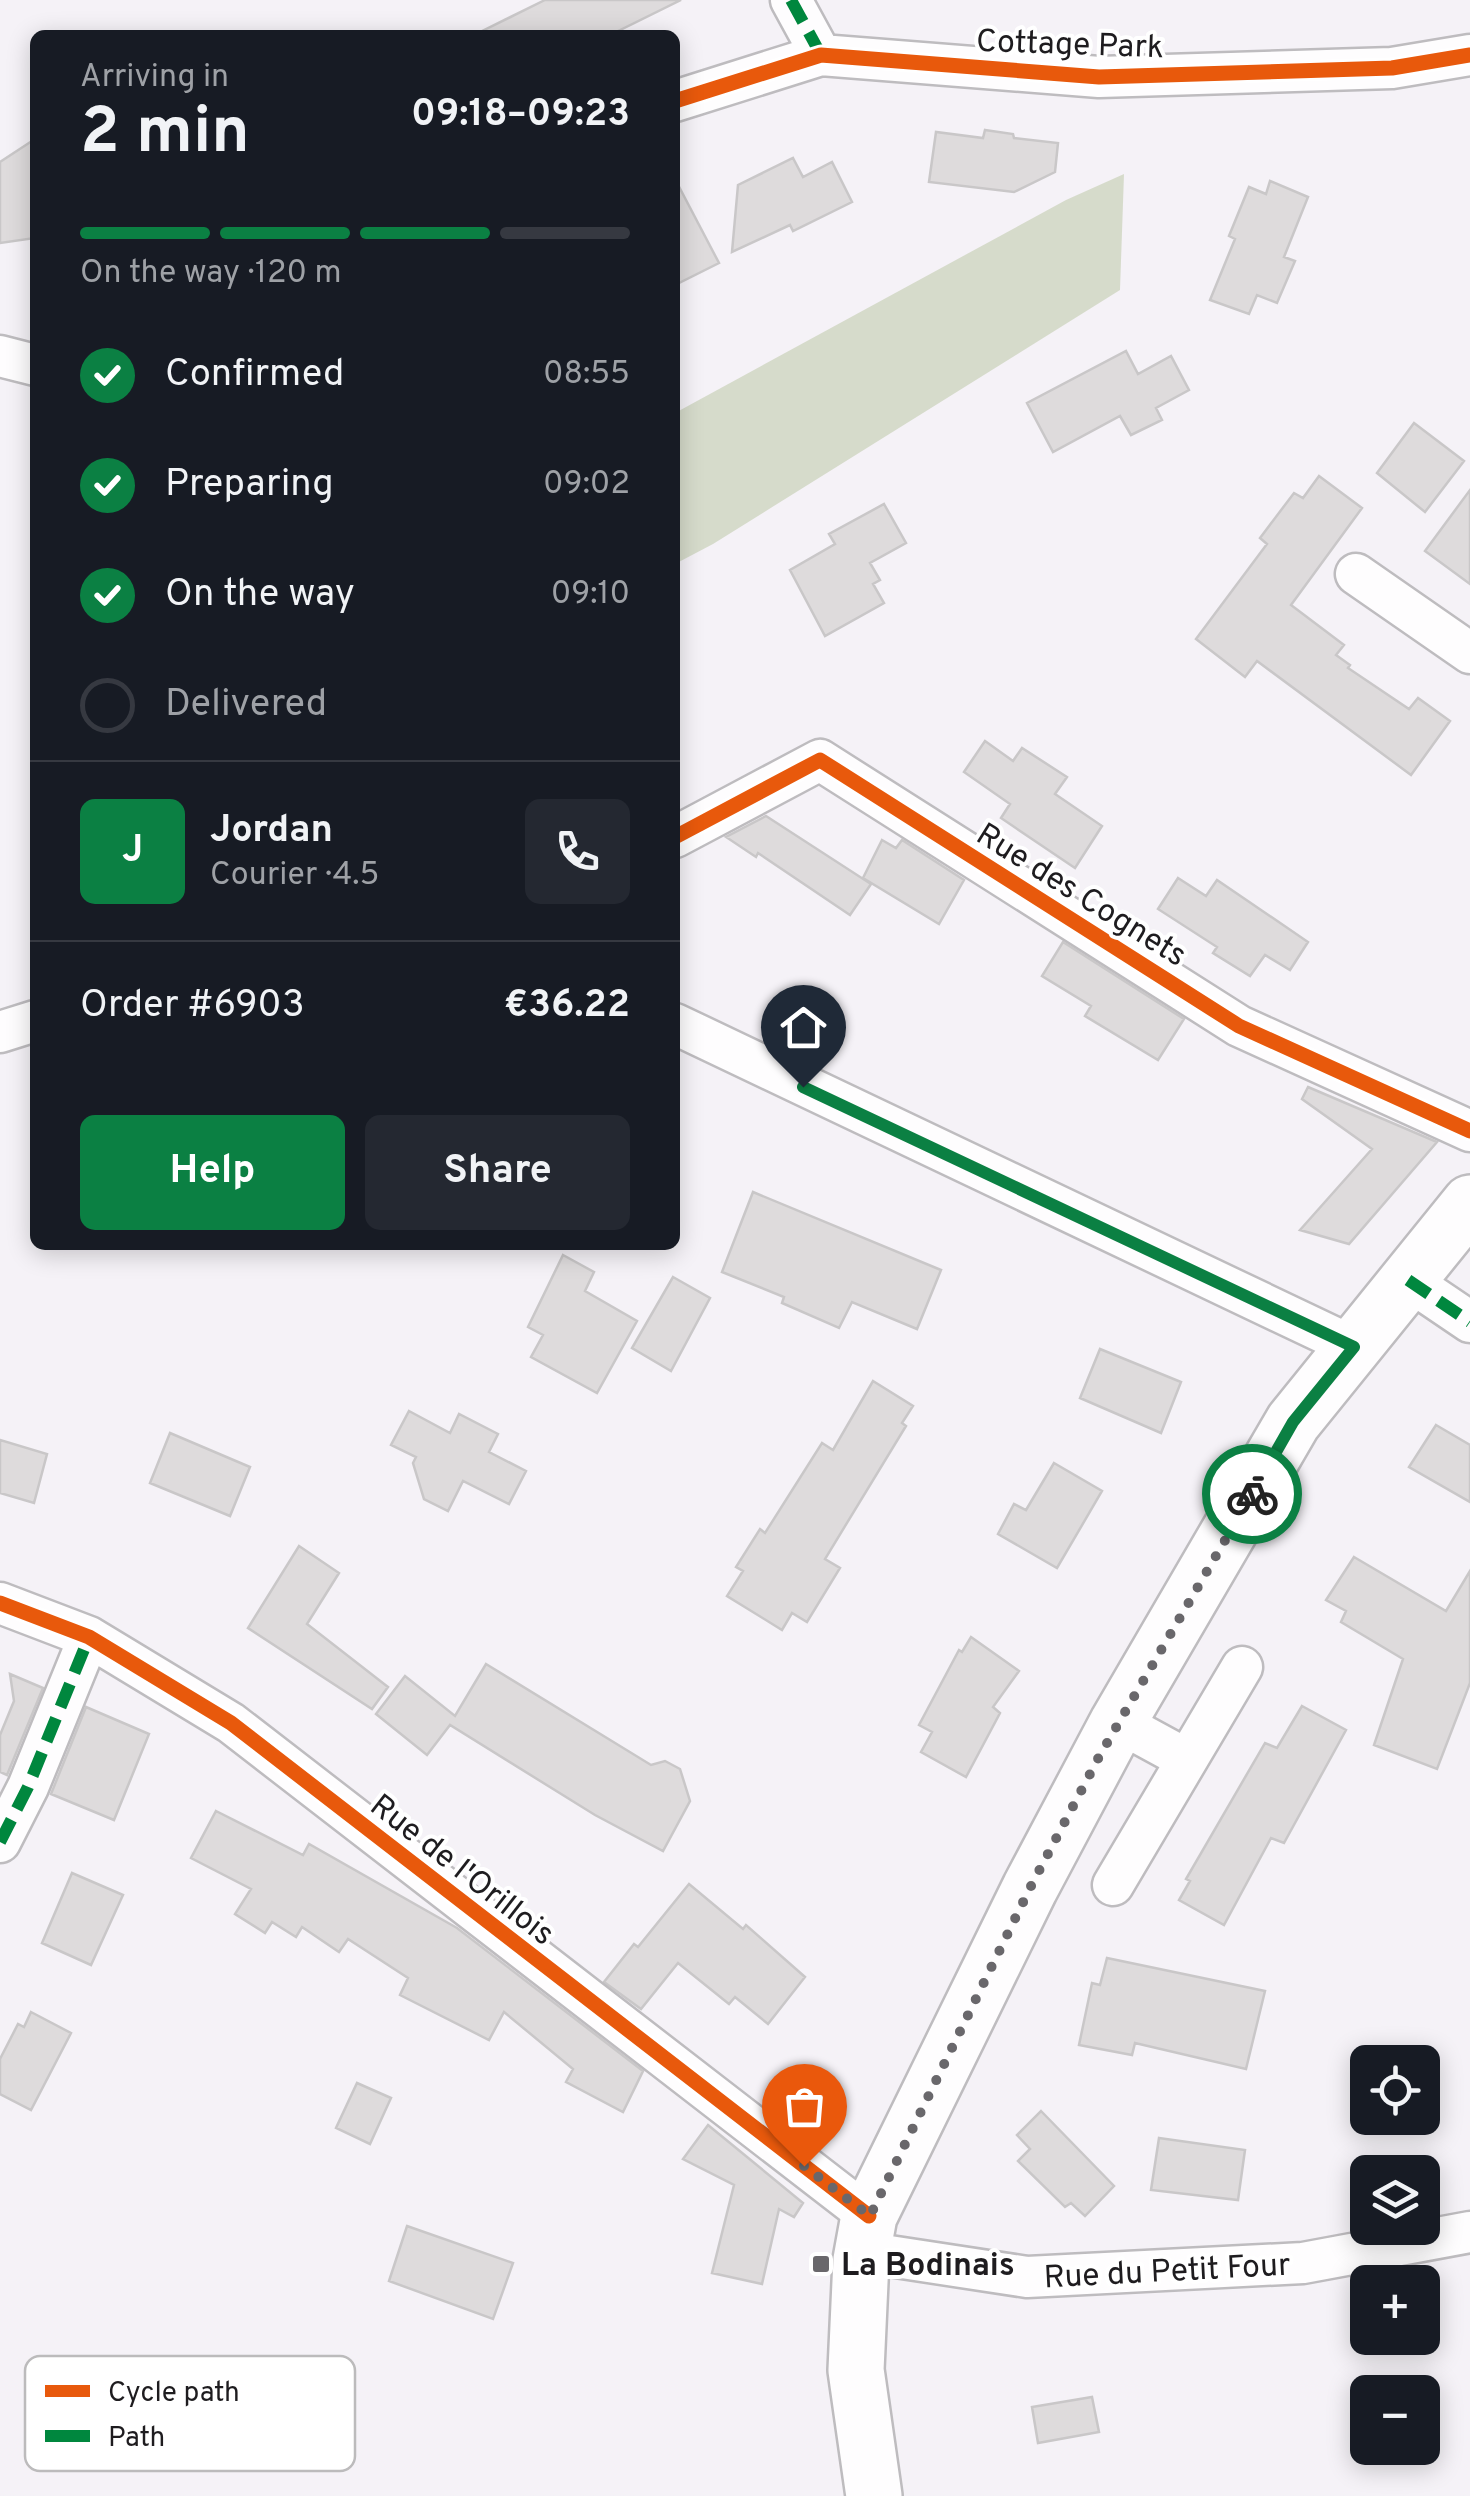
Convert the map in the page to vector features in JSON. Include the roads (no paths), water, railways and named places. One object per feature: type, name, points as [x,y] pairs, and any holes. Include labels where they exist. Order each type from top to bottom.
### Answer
[{"type":"main road","points":[[874,2496],[856,2370],[866,2234],[1030,1888],[1118,1722],[1293,1422],[1470,1203]]},
{"type":"street","points":[[792,0],[821,55]]},
{"type":"street","name":"Cottage Park","points":[[680,99],[821,55],[1100,77],[1392,68],[1470,56]]},
{"type":"street","points":[[0,356],[30,363]]},
{"type":"street","points":[[1356,574],[1470,654]]},
{"type":"street","name":"Rue des Cognets","points":[[680,833],[820,760],[1239,1026],[1470,1132]]},
{"type":"street","points":[[0,1032],[30,1023]]},
{"type":"street","points":[[680,1026],[1354,1347]]},
{"type":"street","points":[[1408,1280],[1470,1322]]},
{"type":"street","name":"Rue de l'Orillois","points":[[0,1603],[89,1637],[231,1723],[866,2234]]},
{"type":"street","points":[[0,1842],[28,1787],[89,1637]]},
{"type":"street","points":[[1113,1885],[1242,1667]]},
{"type":"street","points":[[1118,1722],[1186,1759]]},
{"type":"street","name":"Rue du Petit Four","points":[[866,2234],[1027,2278],[1304,2262],[1470,2232]]},
{"type":"place","name":"La Bodinais","points":[[821,2264]]}]
